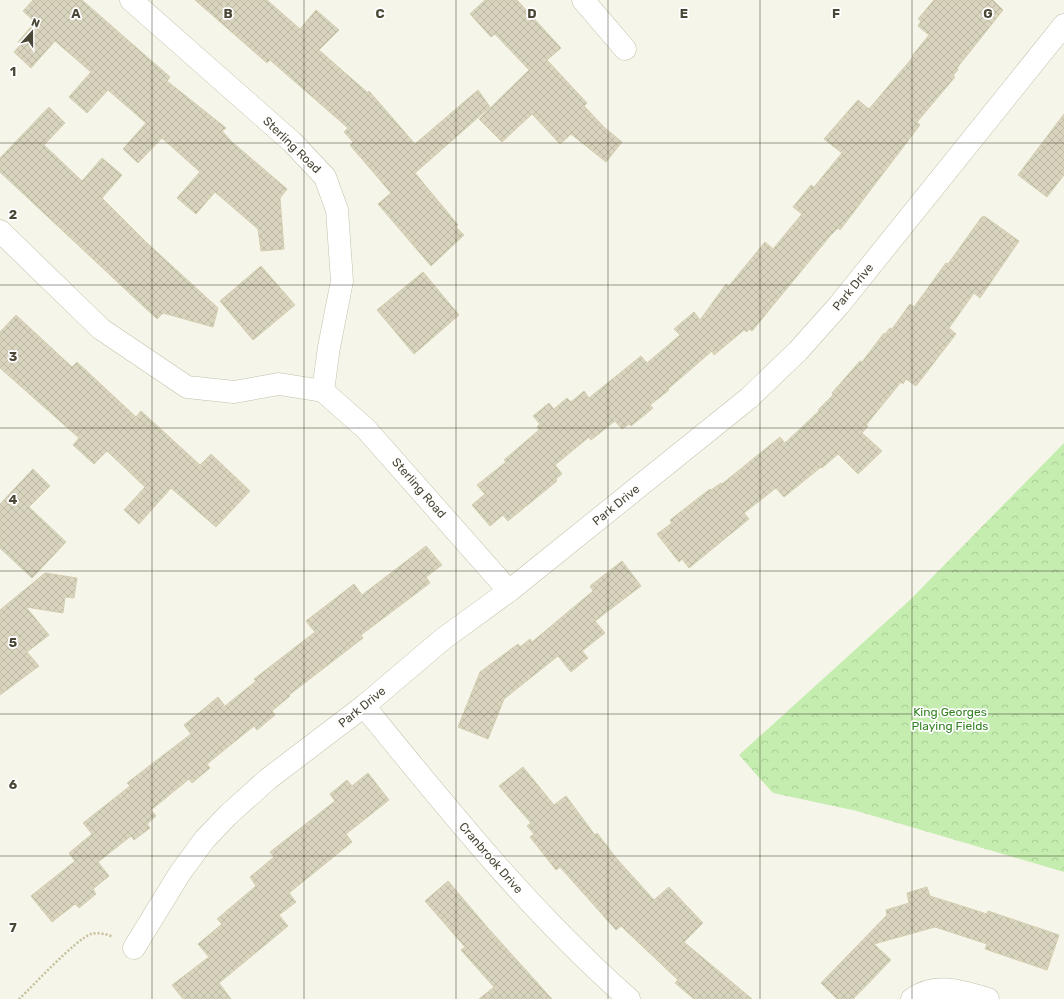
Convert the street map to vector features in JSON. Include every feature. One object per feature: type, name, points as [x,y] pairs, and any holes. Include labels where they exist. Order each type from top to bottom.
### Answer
[{"type":"street","name":"Sterling Road","points":[[131,0],[292,142],[325,177],[337,210],[342,281],[322,391],[366,429],[509,591]]},
{"type":"street","points":[[583,0],[625,49]]},
{"type":"street","name":"Park Drive","points":[[134,948],[180,873],[205,839],[228,815],[268,779],[364,706],[443,639],[509,591],[749,398],[798,351],[839,306],[1064,25]]},
{"type":"street","points":[[0,231],[100,329],[187,387],[234,392],[279,384],[322,391]]},
{"type":"street","name":"Cranbrook Drive","points":[[364,706],[481,848],[546,920],[630,999]]},
{"type":"street","points":[[912,999],[920,993],[946,988],[988,999]]},
{"type":"path","points":[[19,999],[78,942],[92,934],[108,934],[134,948]]},
{"type":"green space","name":"King Georges Playing Fields","points":[[1064,443],[1064,872],[857,811],[773,793],[739,755],[910,600]]},
{"type":"building","points":[[33,0],[82,0],[170,77],[167,81],[226,128],[222,131],[232,142],[287,189],[280,198],[284,249],[261,251],[258,229],[215,192],[196,214],[177,198],[200,172],[162,138],[138,163],[123,149],[146,123],[108,90],[87,113],[69,97],[91,72],[55,41],[31,68],[14,52],[21,44],[18,42],[35,22],[23,11]]},
{"type":"building","points":[[195,0],[267,0],[300,29],[316,10],[339,30],[319,50],[368,93],[369,91],[415,144],[478,90],[490,107],[415,173],[458,225],[456,227],[464,235],[431,266],[378,204],[391,193],[350,145],[353,142],[344,132],[348,128],[270,60],[267,63]]},
{"type":"building","points":[[485,0],[517,0],[561,48],[547,60],[587,103],[584,106],[605,128],[622,142],[606,162],[571,134],[560,144],[532,114],[502,142],[479,119],[529,70],[495,34],[491,37],[470,14]]},
{"type":"building","points":[[934,0],[993,0],[1003,10],[957,68],[958,70],[953,75],[955,77],[917,122],[920,125],[840,230],[838,228],[830,236],[752,331],[749,329],[747,332],[744,330],[714,355],[712,351],[650,405],[653,408],[631,426],[629,424],[622,429],[615,421],[591,440],[589,437],[555,465],[562,474],[556,479],[557,481],[508,521],[503,515],[490,526],[472,505],[485,494],[477,485],[506,462],[504,460],[539,430],[537,427],[540,424],[533,416],[549,403],[554,409],[567,398],[571,402],[584,391],[589,398],[641,356],[647,363],[680,335],[674,329],[694,312],[700,320],[726,284],[729,286],[765,242],[773,249],[802,214],[793,207],[811,185],[814,187],[842,153],[824,139],[858,100],[869,109],[913,57],[912,56],[929,35],[918,26],[921,21],[918,19]]},
{"type":"building","points":[[49,107],[65,123],[44,145],[82,181],[102,158],[122,175],[102,198],[146,242],[218,308],[213,327],[163,313],[157,319],[0,172],[0,158]]},
{"type":"building","points":[[1064,114],[1064,175],[1047,197],[1018,175]]},
{"type":"building","points":[[984,216],[1019,241],[980,298],[974,293],[949,328],[956,334],[916,386],[906,379],[903,384],[901,382],[866,425],[868,426],[862,433],[882,451],[858,474],[838,454],[784,497],[776,488],[744,513],[749,519],[689,568],[682,559],[679,562],[657,534],[672,523],[670,520],[710,489],[711,490],[721,483],[722,484],[780,437],[785,443],[819,411],[818,410],[833,395],[832,393],[860,361],[862,362],[884,333],[885,334],[890,328],[892,329],[910,304],[914,307],[946,263],[948,264]]},
{"type":"building","points":[[261,266],[295,305],[253,340],[220,301]]},
{"type":"building","points":[[423,272],[459,315],[414,354],[377,310]]},
{"type":"building","points":[[16,315],[72,367],[77,362],[136,417],[141,411],[200,465],[211,454],[250,491],[216,527],[171,488],[139,524],[124,510],[145,487],[107,451],[94,464],[73,445],[79,438],[0,368],[0,332]]},
{"type":"building","points":[[33,469],[50,486],[29,507],[66,542],[32,578],[0,548],[0,504]]},
{"type":"building","points":[[426,546],[442,565],[426,577],[430,583],[361,635],[363,638],[289,695],[290,696],[272,711],[275,715],[257,730],[254,726],[207,764],[210,768],[192,783],[189,779],[151,810],[156,816],[147,824],[150,828],[134,840],[131,836],[98,862],[109,876],[93,889],[96,894],[79,908],[75,904],[52,922],[31,896],[75,861],[69,853],[92,834],[83,823],[130,786],[127,783],[191,734],[184,725],[218,697],[225,706],[256,681],[254,679],[315,632],[306,621],[354,584],[362,595]]},
{"type":"building","points":[[622,561],[641,586],[595,621],[605,633],[582,651],[588,658],[571,672],[558,656],[504,699],[488,739],[458,727],[480,672],[518,644],[520,647],[530,639],[532,642],[593,591],[590,586]]},
{"type":"building","points":[[45,573],[77,578],[74,598],[65,597],[63,613],[26,607],[49,635],[27,652],[39,666],[0,695],[0,610]]},
{"type":"building","points":[[523,767],[554,805],[566,796],[595,835],[597,833],[617,859],[654,900],[669,887],[703,923],[684,942],[752,999],[694,999],[675,983],[678,980],[621,926],[616,930],[560,867],[556,870],[530,837],[534,834],[527,826],[531,823],[499,786]]},
{"type":"building","points":[[368,773],[389,800],[346,834],[352,842],[289,893],[296,902],[279,915],[288,926],[219,983],[231,999],[183,999],[172,985],[209,957],[198,944],[222,924],[217,919],[256,886],[250,877],[274,857],[270,852],[335,801],[330,794],[347,780],[352,786]]},
{"type":"building","points":[[448,881],[552,999],[479,999],[494,987],[461,950],[465,947],[425,901]]},
{"type":"building","points":[[927,887],[930,896],[987,914],[988,911],[1059,935],[1047,970],[985,949],[987,944],[935,927],[874,944],[891,960],[853,999],[837,999],[821,983],[887,915],[886,910],[909,903],[907,893]]}]
